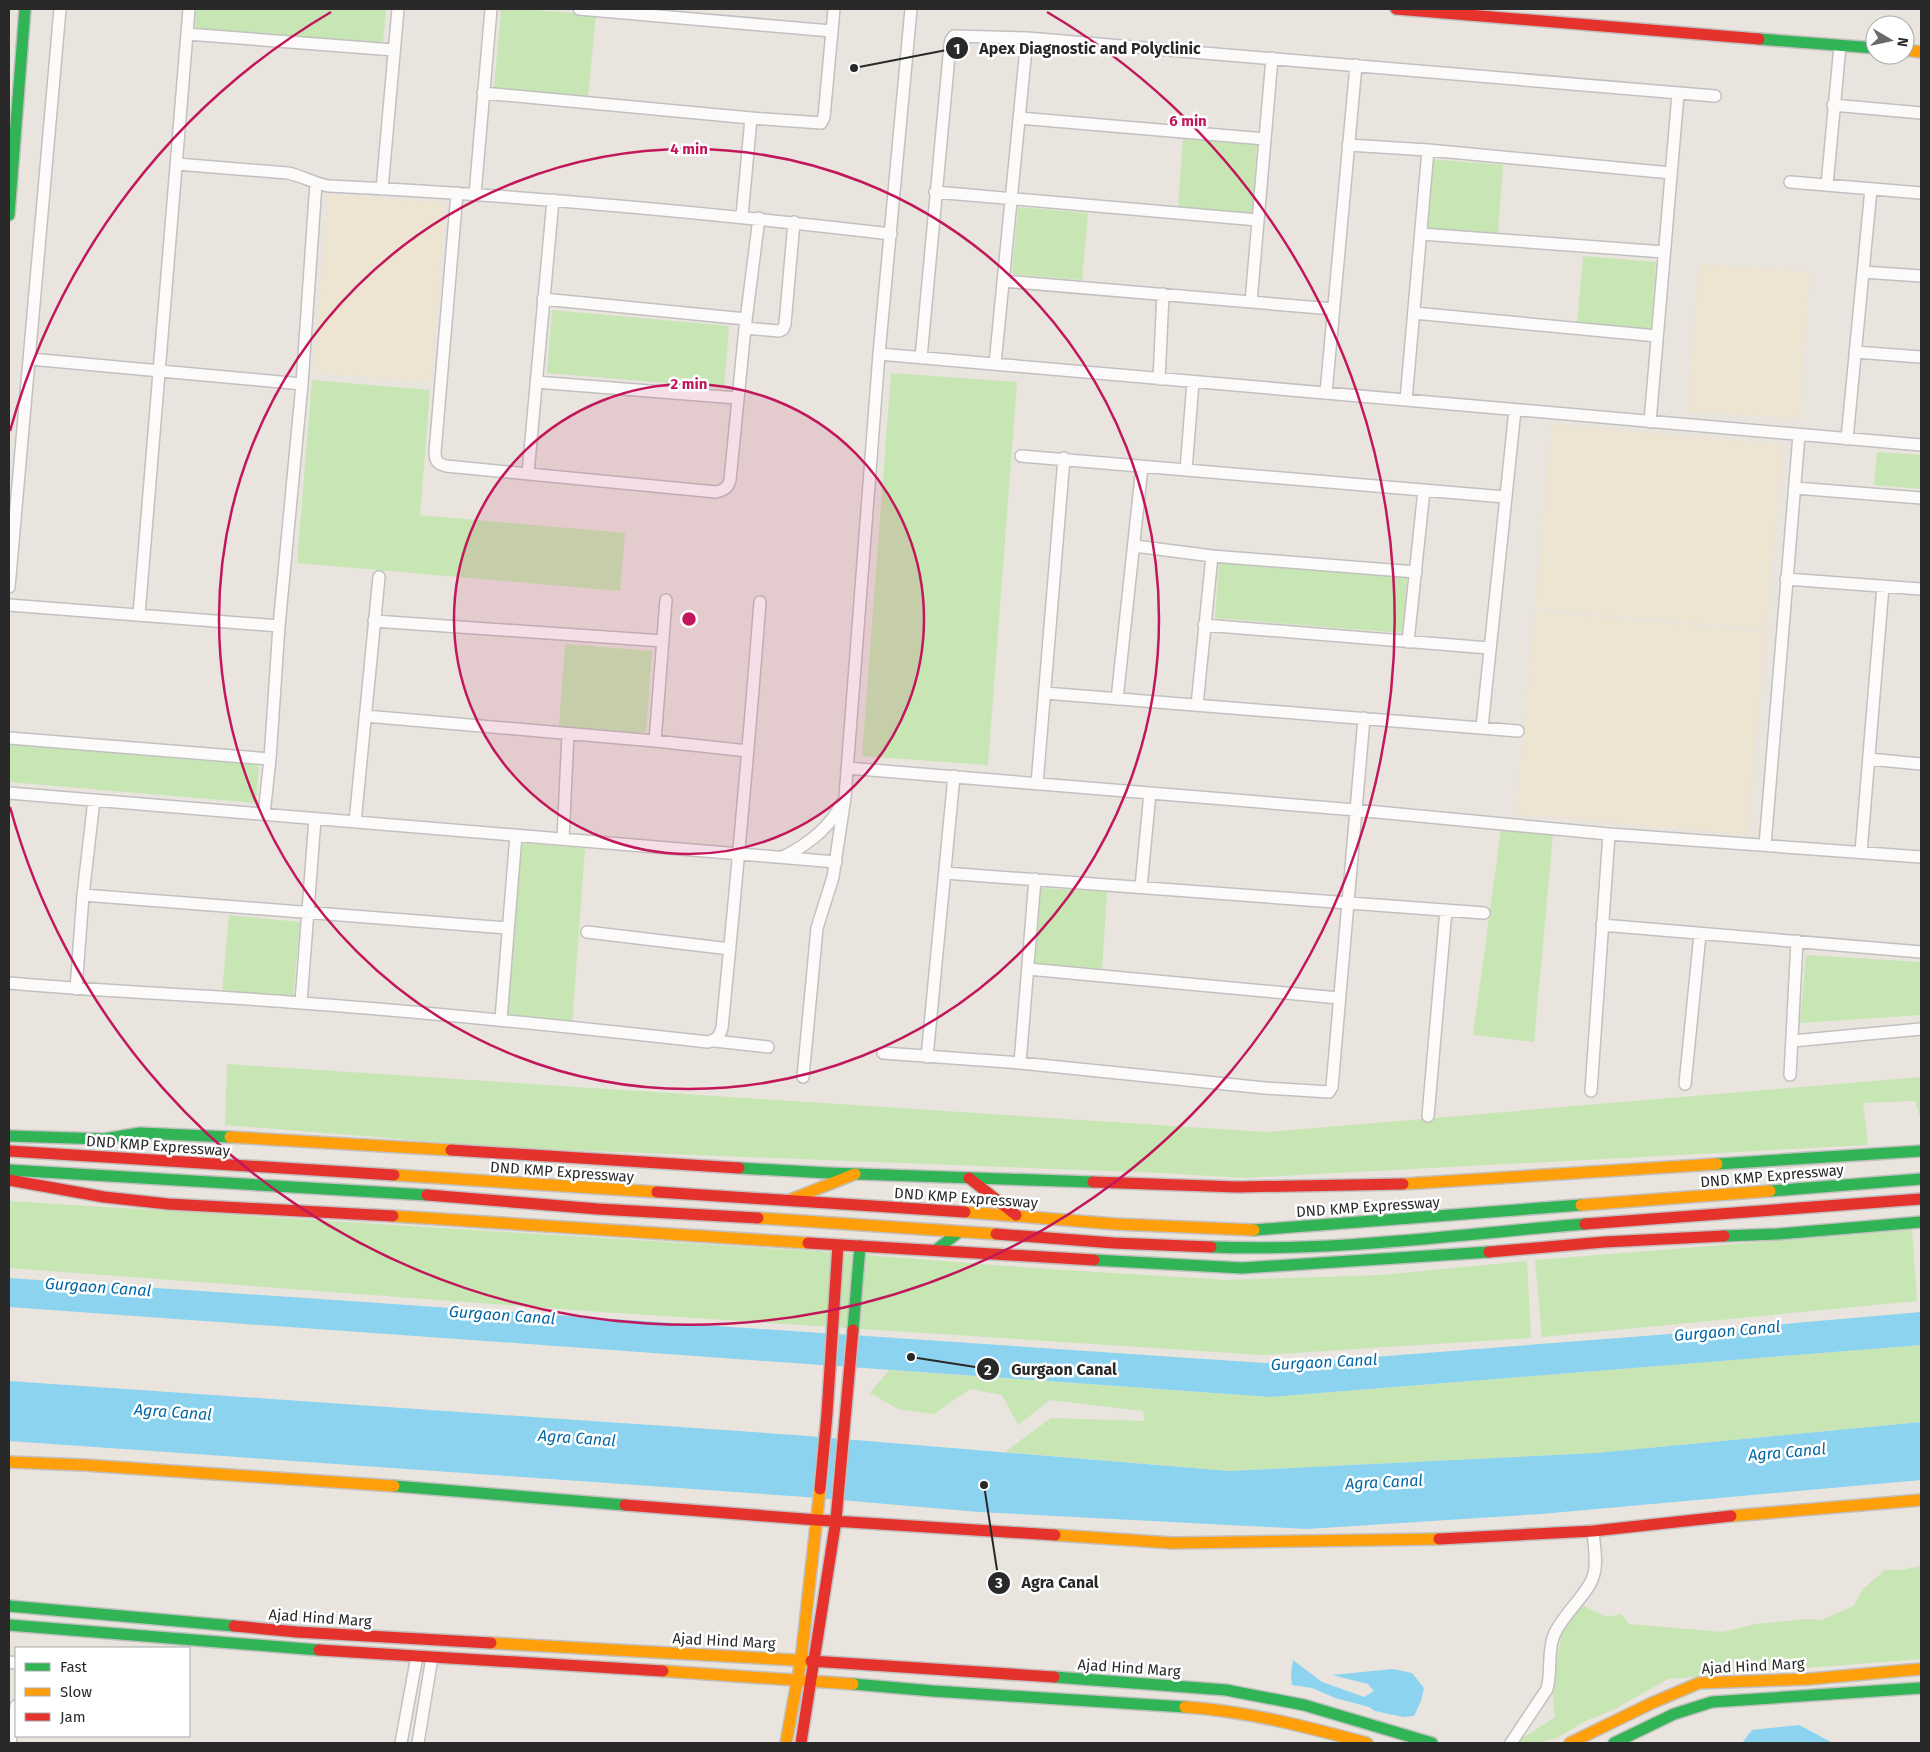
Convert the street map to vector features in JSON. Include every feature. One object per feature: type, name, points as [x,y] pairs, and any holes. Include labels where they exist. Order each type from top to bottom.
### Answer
[{"type":"main road","points":[[9,215],[15,9]]},
{"type":"main road","points":[[9,87],[25,9]]},
{"type":"main road","points":[[1396,9],[1865,47]]},
{"type":"main road","points":[[9,1136],[104,1139],[140,1133],[179,1134],[855,1174],[1237,1187],[1418,1184],[1921,1151]]},
{"type":"main road","name":"DND KMP Expressway","points":[[9,1151],[1016,1215],[1040,1219],[1106,1224],[1264,1230],[1921,1179]]},
{"type":"main road","points":[[9,1170],[468,1197],[598,1209],[866,1224],[1114,1243],[1264,1249],[1921,1199]]},
{"type":"main road","points":[[788,1201],[855,1174]]},
{"type":"main road","points":[[969,1178],[1016,1215]]},
{"type":"main road","points":[[9,1180],[104,1197],[168,1204],[460,1219],[838,1245],[1242,1268],[1461,1255],[1604,1242],[1777,1234],[1921,1222]]},
{"type":"main road","points":[[936,1250],[959,1232]]},
{"type":"main road","points":[[786,1743],[800,1660],[818,1514],[826,1429],[838,1245]]},
{"type":"main road","points":[[802,1743],[836,1520],[860,1246]]},
{"type":"main road","points":[[827,1414],[846,1417]]},
{"type":"main road","points":[[9,1462],[84,1465],[818,1514],[836,1520],[1173,1543],[1414,1540],[1593,1531],[1713,1517],[1921,1500]]},
{"type":"main road","name":"Ajad Hind Marg","points":[[9,1606],[297,1632],[800,1660],[1226,1690],[1304,1705],[1432,1743]]},
{"type":"main road","points":[[27,1627],[29,1608]]},
{"type":"main road","points":[[9,1626],[267,1647],[797,1679],[933,1691],[1230,1711],[1297,1724],[1367,1743]]},
{"type":"main road","name":"Ajad Hind Marg","points":[[1570,1743],[1652,1702],[1699,1683],[1809,1679],[1921,1669]]},
{"type":"main road","points":[[1614,1743],[1694,1706],[1712,1702],[1921,1688]]},
{"type":"street","points":[[9,587],[60,9]]},
{"type":"street","points":[[139,615],[189,9]]},
{"type":"street","points":[[382,188],[398,9]]},
{"type":"street","points":[[475,194],[491,9]]},
{"type":"street","points":[[579,9],[831,30]]},
{"type":"street","points":[[483,93],[816,124],[823,120],[834,9]]},
{"type":"street","points":[[803,1077],[817,928],[824,900],[830,889],[836,862],[845,797],[879,354],[911,9]]},
{"type":"street","points":[[187,34],[394,50]]},
{"type":"street","points":[[921,358],[951,40],[959,35],[1028,38],[1715,96]]},
{"type":"street","points":[[995,364],[1028,38]]},
{"type":"street","points":[[1827,185],[1840,46]]},
{"type":"street","points":[[1251,302],[1272,58]]},
{"type":"street","points":[[1326,393],[1356,65]]},
{"type":"street","points":[[1650,422],[1678,94]]},
{"type":"street","points":[[1833,105],[1921,113]]},
{"type":"street","points":[[742,216],[751,118]]},
{"type":"street","points":[[1019,118],[1265,139]]},
{"type":"street","points":[[1348,145],[1428,150],[1671,172]]},
{"type":"street","points":[[1406,400],[1428,150]]},
{"type":"street","points":[[177,164],[288,172],[302,176],[316,184],[328,186],[457,192],[742,216],[891,234]]},
{"type":"street","points":[[1790,182],[1921,193]]},
{"type":"street","points":[[264,814],[270,759],[279,626],[302,384],[316,184]]},
{"type":"street","points":[[1847,439],[1870,189]]},
{"type":"street","points":[[457,192],[435,458],[439,464],[716,492],[728,486],[730,480],[737,398],[758,218]]},
{"type":"street","points":[[936,192],[1258,220]]},
{"type":"street","points":[[528,473],[542,299],[553,200]]},
{"type":"street","points":[[542,299],[745,324],[779,331],[783,329],[785,324],[794,222]]},
{"type":"street","points":[[1421,234],[1664,252]]},
{"type":"street","points":[[1863,272],[1921,276]]},
{"type":"street","points":[[1003,281],[1334,309]]},
{"type":"street","points":[[1158,379],[1163,294]]},
{"type":"street","points":[[1414,313],[1657,336]]},
{"type":"street","points":[[1855,352],[1921,357]]},
{"type":"street","points":[[879,354],[1921,445]]},
{"type":"street","points":[[30,359],[302,384]]},
{"type":"street","points":[[536,382],[737,398]]},
{"type":"street","points":[[1186,470],[1193,382]]},
{"type":"street","points":[[1482,728],[1515,410]]},
{"type":"street","points":[[1765,845],[1799,435]]},
{"type":"street","points":[[1021,456],[1064,458],[1142,467],[1505,497]]},
{"type":"street","points":[[1036,784],[1064,458]]},
{"type":"street","points":[[1117,698],[1135,546],[1142,467]]},
{"type":"street","points":[[1795,488],[1921,498]]},
{"type":"street","points":[[1408,642],[1424,490]]},
{"type":"street","points":[[1135,546],[1212,556],[1416,572]]},
{"type":"street","points":[[1197,705],[1212,556]]},
{"type":"street","points":[[355,822],[379,577]]},
{"type":"street","points":[[1786,579],[1921,589]]},
{"type":"street","points":[[1861,852],[1883,586]]},
{"type":"street","points":[[655,741],[666,600]]},
{"type":"street","points":[[715,1041],[720,1035],[722,1028],[760,602]]},
{"type":"street","points":[[9,605],[279,626]]},
{"type":"street","points":[[374,622],[662,641]]},
{"type":"street","points":[[1204,625],[1489,648]]},
{"type":"street","points":[[1045,693],[1518,731]]},
{"type":"street","points":[[365,716],[748,751]]},
{"type":"street","points":[[883,1053],[1020,1063],[1328,1092],[1332,1087],[1364,718]]},
{"type":"street","points":[[563,839],[568,734]]},
{"type":"street","points":[[9,738],[270,759]]},
{"type":"street","points":[[1869,759],[1921,764]]},
{"type":"street","points":[[847,768],[1356,810],[1609,834],[1921,857]]},
{"type":"street","points":[[927,1056],[954,776]]},
{"type":"street","points":[[9,793],[836,862]]},
{"type":"street","points":[[1141,887],[1150,793]]},
{"type":"street","points":[[782,858],[799,849],[825,828],[838,811],[845,797]]},
{"type":"street","points":[[76,989],[83,895],[94,800]]},
{"type":"street","points":[[301,1002],[315,819]]},
{"type":"street","points":[[1591,1091],[1609,834]]},
{"type":"street","points":[[501,1019],[516,835]]},
{"type":"street","points":[[945,873],[1484,913]]},
{"type":"street","points":[[1020,1063],[1035,879]]},
{"type":"street","points":[[83,895],[507,928]]},
{"type":"street","points":[[1428,1116],[1446,910]]},
{"type":"street","points":[[1602,925],[1921,952]]},
{"type":"street","points":[[587,932],[730,949]]},
{"type":"street","points":[[1685,1084],[1700,934]]},
{"type":"street","points":[[1790,1075],[1797,941]]},
{"type":"street","points":[[1028,969],[1340,998]]},
{"type":"street","points":[[9,983],[76,989],[301,1002],[501,1019],[768,1047]]},
{"type":"street","points":[[1792,1041],[1921,1029]]},
{"type":"street","points":[[1511,1743],[1547,1689],[1554,1634],[1565,1615],[1590,1584],[1594,1576],[1593,1531]]},
{"type":"street","points":[[402,1743],[417,1656]]},
{"type":"street","points":[[418,1743],[432,1657]]},
{"type":"street","points":[[10,1743],[15,1712]]},
{"type":"shaded area","points":[[328,194],[445,203],[431,382],[314,373]]},
{"type":"shaded area","points":[[1699,264],[1810,272],[1799,419],[1688,411]]},
{"type":"shaded area","points":[[1552,424],[1783,445],[1766,630],[1535,609]]},
{"type":"shaded area","points":[[1535,611],[1766,632],[1747,835],[1516,814]]},
{"type":"green space","points":[[196,9],[386,9],[383,44],[195,28]]},
{"type":"green space","points":[[501,9],[596,15],[588,96],[494,88]]},
{"type":"green space","points":[[1183,139],[1257,145],[1252,213],[1178,207]]},
{"type":"green space","points":[[1429,159],[1503,165],[1498,234],[1424,228]]},
{"type":"green space","points":[[1018,207],[1088,213],[1082,280],[1012,274]]},
{"type":"green space","points":[[1583,256],[1656,262],[1651,330],[1577,324]]},
{"type":"green space","points":[[552,310],[729,326],[724,388],[547,373]]},
{"type":"green space","points":[[891,373],[1017,382],[988,765],[862,756]]},
{"type":"green space","points":[[312,380],[430,390],[420,515],[625,533],[620,591],[297,563]]},
{"type":"green space","points":[[1877,452],[1921,455],[1921,489],[1874,485]]},
{"type":"green space","points":[[1219,560],[1407,576],[1403,633],[1215,618]]},
{"type":"green space","points":[[565,644],[652,651],[646,733],[559,726]]},
{"type":"green space","points":[[9,744],[259,765],[256,803],[9,782]]},
{"type":"green space","points":[[1501,830],[1553,834],[1534,1042],[1473,1035]]},
{"type":"green space","points":[[520,843],[585,848],[572,1024],[507,1019]]},
{"type":"green space","points":[[1041,888],[1107,892],[1102,971],[1035,966]]},
{"type":"green space","points":[[229,915],[300,922],[293,999],[222,992]]},
{"type":"green space","points":[[1806,955],[1921,962],[1921,1015],[1800,1023]]},
{"type":"green space","points":[[227,1064],[1266,1132],[1921,1077],[1921,1120],[1915,1101],[1863,1103],[1868,1145],[1243,1178],[1161,1173],[514,1148],[225,1125]]},
{"type":"green space","points":[[9,1201],[813,1251],[1048,1269],[1228,1280],[1381,1275],[1527,1261],[1531,1338],[1262,1355],[602,1312],[9,1268]]},
{"type":"green space","points":[[1912,1230],[1917,1301],[1542,1337],[1535,1260]]},
{"type":"green space","points":[[1921,1345],[1921,1422],[1596,1453],[1229,1471],[1005,1452],[1051,1418],[1144,1421],[1143,1411],[1050,1400],[1018,1425],[1002,1395],[970,1389],[934,1414],[898,1409],[870,1393],[889,1370],[1270,1397]]},
{"type":"green space","points":[[1921,1566],[1921,1659],[1668,1679],[1615,1709],[1586,1721],[1557,1738],[1536,1743],[1515,1743],[1555,1717],[1552,1686],[1562,1624],[1584,1606],[1607,1617],[1621,1614],[1629,1624],[1723,1632],[1755,1624],[1808,1619],[1821,1620],[1854,1606],[1863,1589],[1885,1570],[1902,1570]]},
{"type":"water","points":[[9,1278],[1264,1363],[1309,1362],[1683,1333],[1921,1312],[1921,1345],[1270,1397],[9,1307]]},
{"type":"water","points":[[9,1381],[795,1435],[1229,1471],[1596,1453],[1921,1422],[1921,1480],[1541,1514],[1307,1529],[979,1512],[806,1497],[9,1441]]},
{"type":"water","points":[[1293,1660],[1322,1682],[1364,1697],[1374,1691],[1368,1684],[1332,1675],[1393,1669],[1412,1673],[1424,1688],[1421,1701],[1414,1716],[1403,1717],[1375,1711],[1369,1707],[1335,1698],[1312,1688],[1292,1685]]},
{"type":"water","points":[[1799,1725],[1833,1743],[1742,1743],[1752,1730]]},
{"type":"traffic: fast","points":[[9,215],[25,9]]},
{"type":"traffic: fast","points":[[1759,39],[1865,47]]},
{"type":"traffic: fast","points":[[9,1136],[104,1139],[140,1133],[230,1137]]},
{"type":"traffic: fast","points":[[1717,1164],[1921,1151]]},
{"type":"traffic: fast","points":[[739,1168],[1093,1182]]},
{"type":"traffic: fast","points":[[9,1170],[427,1195]]},
{"type":"traffic: fast","points":[[1770,1191],[1921,1179]]},
{"type":"traffic: fast","points":[[1254,1230],[1581,1205]]},
{"type":"traffic: fast","points":[[1724,1236],[1777,1234],[1921,1222]]},
{"type":"traffic: fast","points":[[1211,1247],[1258,1248],[1352,1245],[1585,1224]]},
{"type":"traffic: fast","points":[[936,1250],[959,1232]]},
{"type":"traffic: fast","points":[[853,1330],[860,1246]]},
{"type":"traffic: fast","points":[[1094,1260],[1242,1268],[1489,1252]]},
{"type":"traffic: fast","points":[[394,1486],[625,1505]]},
{"type":"traffic: fast","points":[[9,1606],[234,1626]]},
{"type":"traffic: fast","points":[[9,1625],[319,1650]]},
{"type":"traffic: fast","points":[[1054,1677],[1226,1690],[1304,1705],[1432,1743]]},
{"type":"traffic: fast","points":[[853,1684],[1185,1707]]},
{"type":"traffic: fast","points":[[1614,1743],[1674,1714],[1712,1702],[1921,1688]]},
{"type":"traffic: slow","points":[[1915,51],[1921,52]]},
{"type":"traffic: slow","points":[[230,1137],[451,1150]]},
{"type":"traffic: slow","points":[[1403,1184],[1717,1164]]},
{"type":"traffic: slow","points":[[792,1199],[855,1174]]},
{"type":"traffic: slow","points":[[394,1175],[657,1192]]},
{"type":"traffic: slow","points":[[1581,1205],[1770,1191]]},
{"type":"traffic: slow","points":[[965,1212],[1115,1224],[1254,1230]]},
{"type":"traffic: slow","points":[[393,1216],[808,1243]]},
{"type":"traffic: slow","points":[[758,1218],[996,1234]]},
{"type":"traffic: slow","points":[[9,1462],[84,1465],[394,1486]]},
{"type":"traffic: slow","points":[[786,1743],[801,1660],[820,1489]]},
{"type":"traffic: slow","points":[[1731,1516],[1921,1500]]},
{"type":"traffic: slow","points":[[1055,1535],[1173,1543],[1439,1539]]},
{"type":"traffic: slow","points":[[491,1643],[811,1661]]},
{"type":"traffic: slow","points":[[1570,1743],[1652,1703],[1699,1683],[1809,1679],[1921,1669]]},
{"type":"traffic: slow","points":[[663,1671],[853,1684]]},
{"type":"traffic: slow","points":[[1185,1707],[1254,1716],[1367,1743]]},
{"type":"traffic: jam","points":[[1396,9],[1759,39]]},
{"type":"traffic: jam","points":[[451,1150],[739,1168]]},
{"type":"traffic: jam","points":[[9,1151],[394,1175]]},
{"type":"traffic: jam","points":[[969,1178],[1016,1215]]},
{"type":"traffic: jam","points":[[9,1180],[104,1197],[168,1204],[393,1216]]},
{"type":"traffic: jam","points":[[1093,1182],[1237,1187],[1403,1184]]},
{"type":"traffic: jam","points":[[657,1192],[965,1212]]},
{"type":"traffic: jam","points":[[427,1195],[598,1209],[758,1218]]},
{"type":"traffic: jam","points":[[1585,1224],[1921,1199]]},
{"type":"traffic: jam","points":[[996,1234],[1114,1243],[1211,1247]]},
{"type":"traffic: jam","points":[[1489,1252],[1604,1242],[1724,1236]]},
{"type":"traffic: jam","points":[[808,1243],[1094,1260]]},
{"type":"traffic: jam","points":[[820,1489],[838,1245]]},
{"type":"traffic: jam","points":[[801,1743],[836,1520],[853,1330]]},
{"type":"traffic: jam","points":[[625,1505],[817,1520],[1055,1535]]},
{"type":"traffic: jam","points":[[1439,1539],[1593,1531],[1731,1516]]},
{"type":"traffic: jam","points":[[234,1626],[297,1632],[491,1643]]},
{"type":"traffic: jam","points":[[319,1650],[663,1671]]},
{"type":"traffic: jam","points":[[811,1661],[1054,1677]]},
{"type":"place","name":"Apex Diagnostic and Polyclinic","points":[[854,68]]},
{"type":"place","name":"Gurgaon Canal","points":[[911,1357]]},
{"type":"place","name":"Agra Canal","points":[[984,1485]]}]
